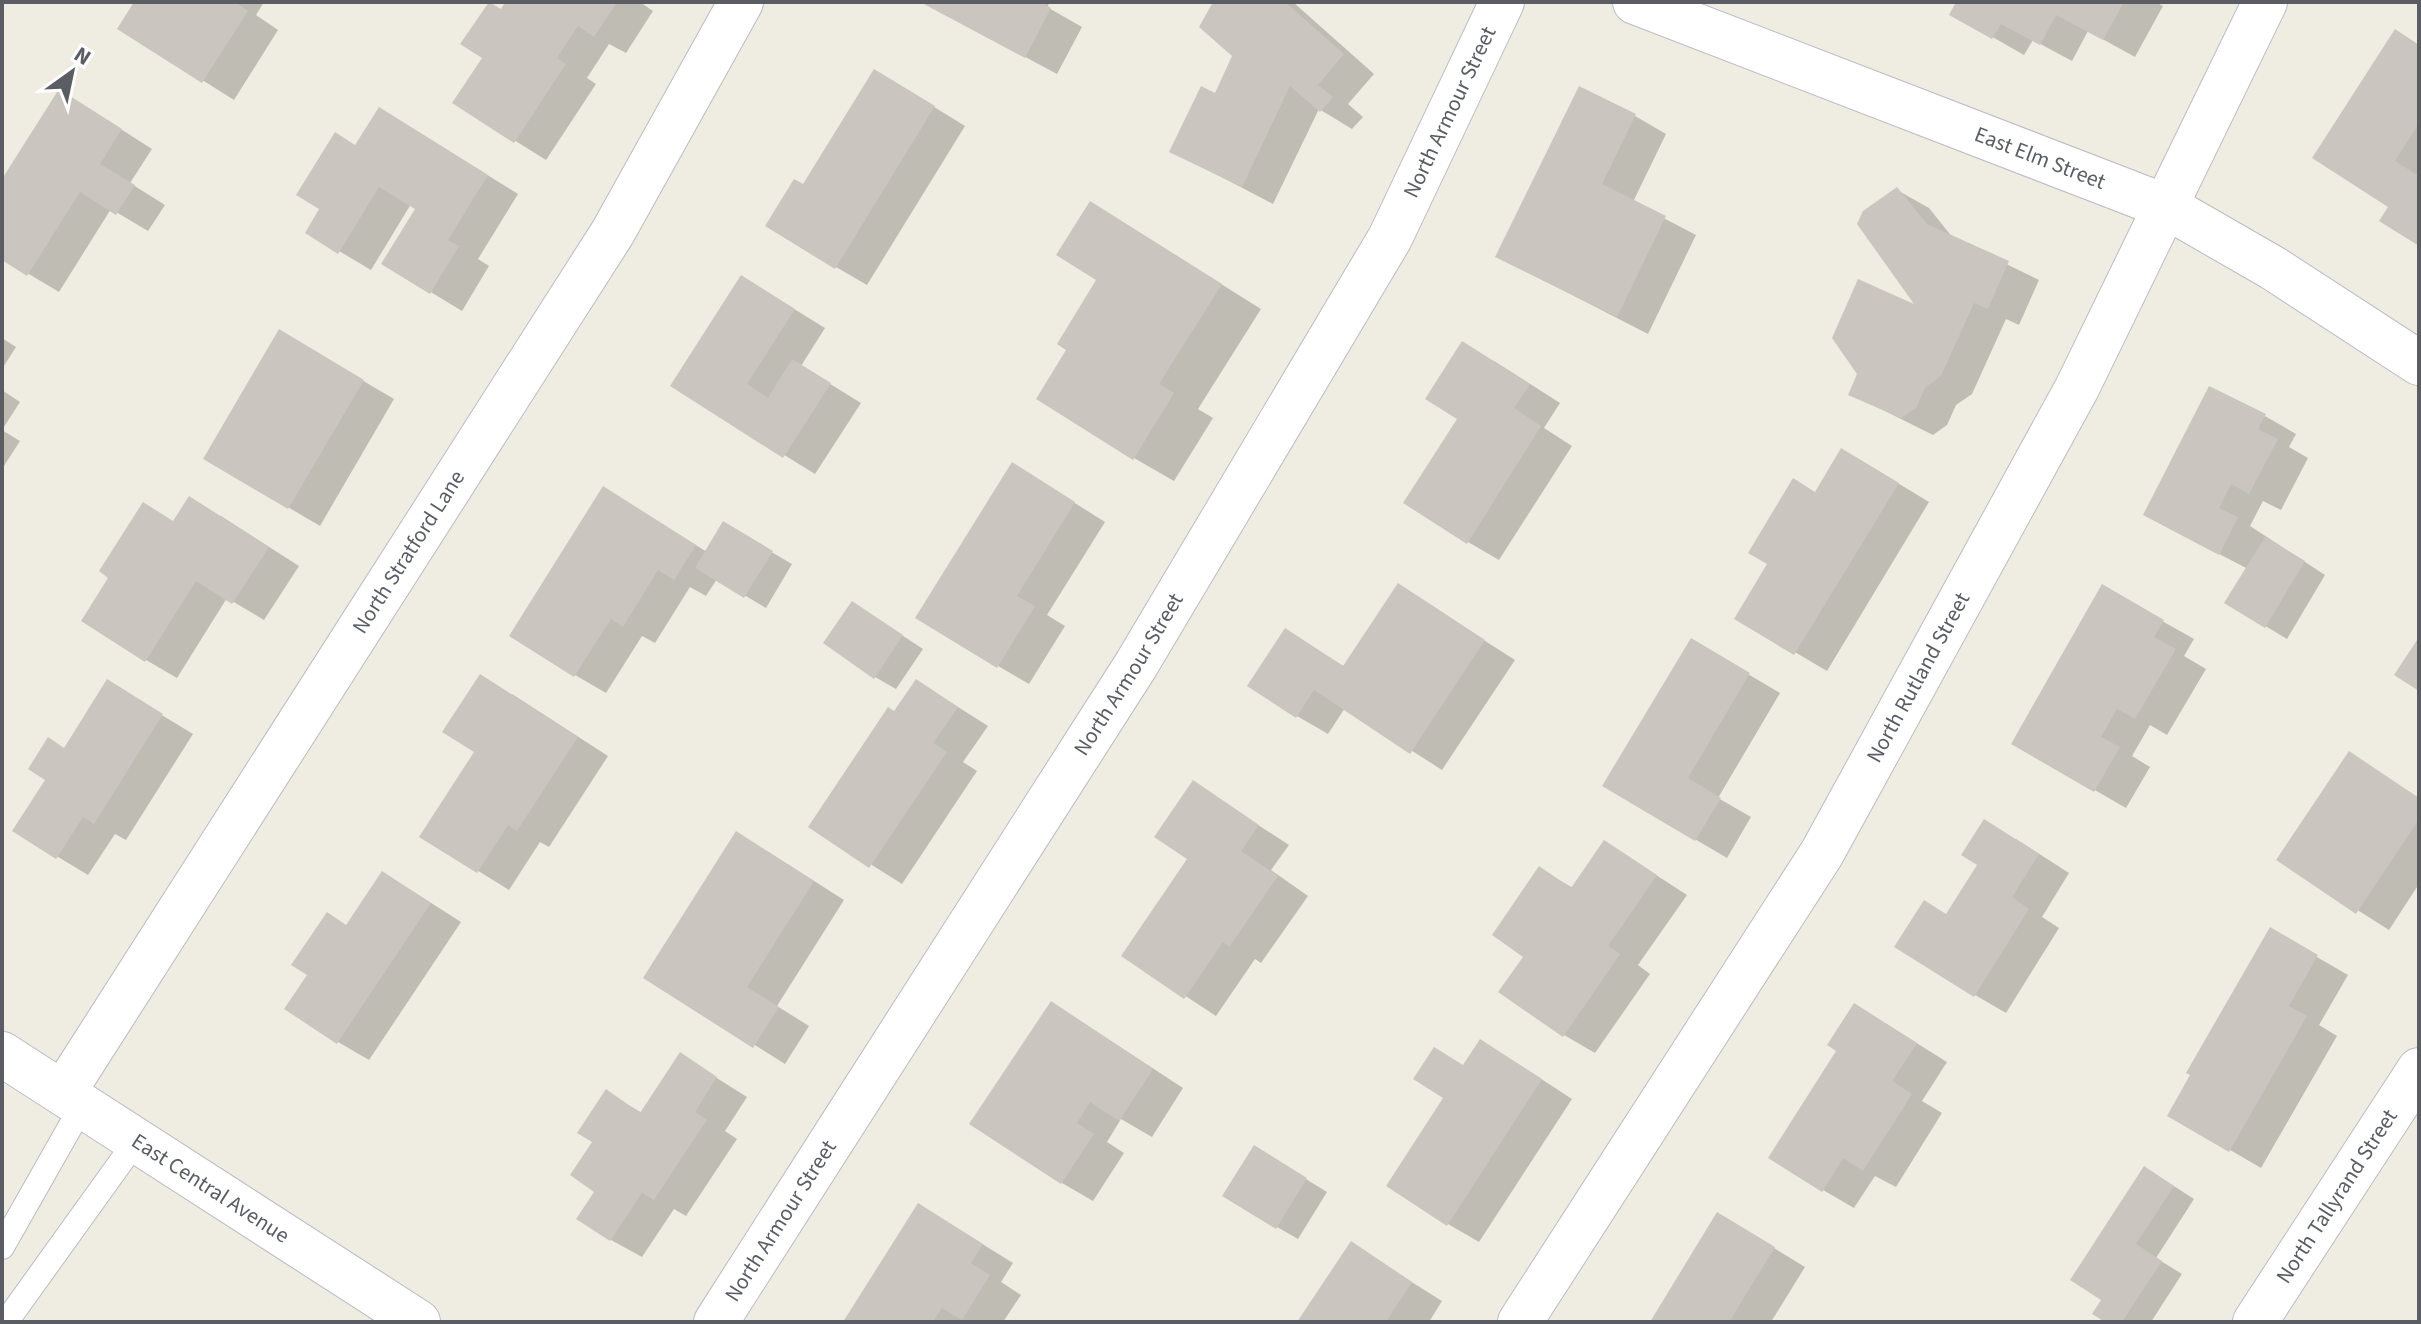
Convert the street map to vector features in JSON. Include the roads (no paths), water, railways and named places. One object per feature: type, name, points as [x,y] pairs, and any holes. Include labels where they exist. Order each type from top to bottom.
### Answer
[{"type":"street","name":"North Stratford Lane","points":[[72,1099],[613,232],[741,2]]},
{"type":"street","name":"North Armour Street","points":[[716,1322],[1136,665],[1390,238],[1502,2]]},
{"type":"street","name":"East Elm Street","points":[[1635,2],[2167,207],[2273,268],[2419,363]]},
{"type":"street","name":"North Rutland Street","points":[[1520,1322],[1822,853],[2077,388],[2265,2]]},
{"type":"street","name":"East Central Avenue","points":[[2,1054],[418,1322]]},
{"type":"street","name":"North Tallyrand Street","points":[[2255,1322],[2419,1070]]},
{"type":"lane","points":[[2,1247],[72,1099]]},
{"type":"lane","points":[[6,1322],[136,1141]]}]
